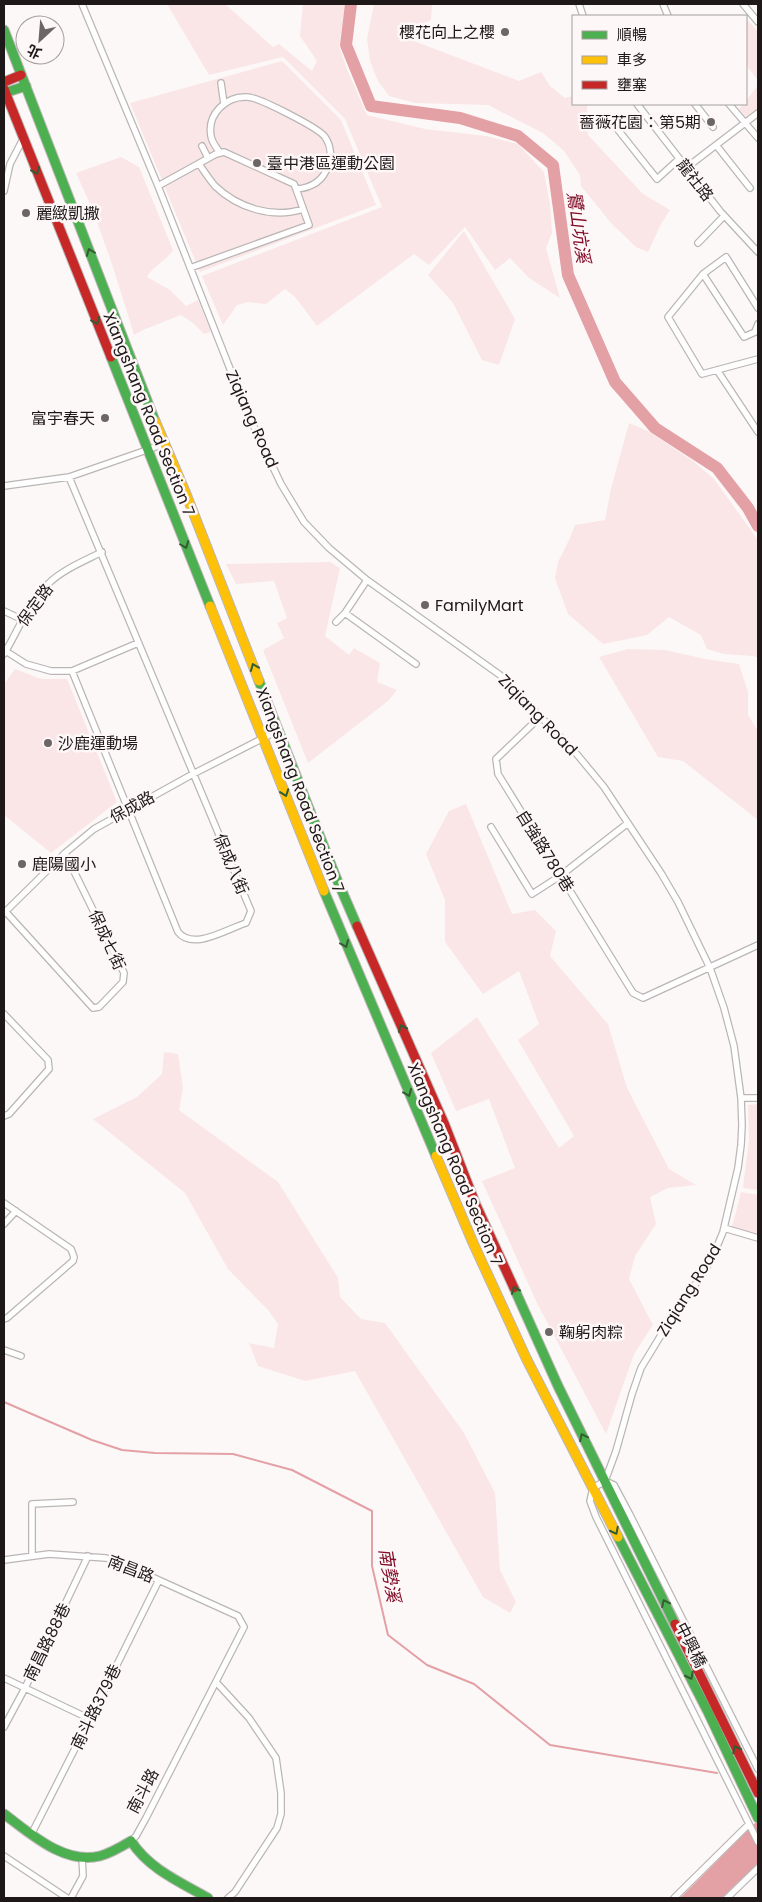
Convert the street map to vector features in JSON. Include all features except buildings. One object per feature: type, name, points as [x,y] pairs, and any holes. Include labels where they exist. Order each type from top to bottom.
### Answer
[{"type":"main road","name":"Xiangshang Road Section 7","points":[[4,30],[164,444],[186,494],[335,875],[444,1123],[476,1205],[558,1386],[605,1481]]},
{"type":"main road","points":[[4,82],[21,75]]},
{"type":"main road","points":[[4,92],[26,86]]},
{"type":"main road","name":"Xiangshang Road Section 7","points":[[4,92],[264,738],[304,846],[474,1245],[527,1360],[593,1488]]},
{"type":"main road","name":"中興橋","points":[[605,1481],[758,1793]]},
{"type":"main road","name":"中興橋","points":[[593,1488],[708,1712],[758,1818]]},
{"type":"main road","name":"南斗路","points":[[4,1814],[64,1852],[82,1857],[103,1855],[131,1841]]},
{"type":"main road","points":[[131,1841],[135,1849],[146,1860],[208,1898]]},
{"type":"street","name":"Ziqiang Road","points":[[82,4],[158,186],[247,412],[281,484],[304,522],[328,548],[367,580],[497,673],[575,752],[604,787],[662,873],[710,968],[724,1008],[734,1046],[741,1098],[741,1145],[724,1228],[708,1264],[641,1368],[605,1481]]},
{"type":"street","points":[[744,4],[758,22]]},
{"type":"street","points":[[221,83],[224,104]]},
{"type":"street","points":[[220,153],[211,137],[211,125],[219,108],[236,98],[250,97],[312,126],[325,137],[329,144],[331,159],[326,172],[320,180],[306,188],[296,189]]},
{"type":"street","name":"龍社路","points":[[638,105],[724,216],[758,252]]},
{"type":"street","points":[[696,105],[713,127]]},
{"type":"street","points":[[730,105],[758,138]]},
{"type":"street","points":[[686,168],[758,113]]},
{"type":"street","points":[[614,126],[657,179],[679,159]]},
{"type":"street","points":[[4,191],[10,164],[15,151],[23,139]]},
{"type":"street","points":[[716,145],[750,188]]},
{"type":"street","points":[[202,146],[208,158]]},
{"type":"street","points":[[158,186],[208,158],[224,152],[294,184],[296,189],[309,225],[190,268]]},
{"type":"street","points":[[199,164],[217,187],[248,206],[273,214],[284,214],[303,209]]},
{"type":"street","points":[[698,243],[724,216]]},
{"type":"street","points":[[758,308],[726,257],[703,274],[668,317],[702,374],[758,359]]},
{"type":"street","points":[[703,274],[744,337],[757,332],[758,324]]},
{"type":"street","points":[[717,370],[758,432]]},
{"type":"street","points":[[4,486],[69,477],[164,444]]},
{"type":"street","name":"保成八街","points":[[69,477],[251,911],[246,923],[198,941],[182,937],[178,932],[72,670]]},
{"type":"street","name":"保定路","points":[[4,651],[34,601],[48,584],[68,569],[102,552]]},
{"type":"street","points":[[336,622],[345,613],[367,580]]},
{"type":"street","points":[[4,611],[23,620]]},
{"type":"street","points":[[345,613],[416,664]]},
{"type":"street","points":[[4,651],[26,664],[51,671],[72,670],[138,643]]},
{"type":"street","name":"自強路780巷","points":[[541,716],[496,759],[498,774],[633,993],[643,998],[710,968]]},
{"type":"street","name":"保成路","points":[[5,912],[65,853],[94,828],[279,730]]},
{"type":"street","points":[[491,827],[532,894],[560,876],[628,823]]},
{"type":"street","name":"保成七街","points":[[5,912],[93,1008],[99,1007],[123,982],[124,972],[65,853]]},
{"type":"street","points":[[710,968],[758,945]]},
{"type":"street","points":[[4,1014],[48,1060],[49,1068],[9,1114],[4,1116]]},
{"type":"street","points":[[741,1098],[758,1098]]},
{"type":"street","points":[[4,1203],[71,1249],[74,1257],[73,1262],[4,1319]]},
{"type":"street","points":[[4,1224],[16,1211]]},
{"type":"street","points":[[724,1228],[758,1238]]},
{"type":"street","points":[[4,1350],[21,1356]]},
{"type":"street","points":[[758,1769],[630,1515],[614,1485],[605,1481],[593,1488],[590,1500],[596,1518],[758,1842]]},
{"type":"street","points":[[32,1556],[32,1504],[73,1502]]},
{"type":"street","name":"南昌路","points":[[4,1560],[55,1554],[112,1560],[238,1616],[244,1627]]},
{"type":"street","name":"南昌路88巷","points":[[4,1728],[88,1556]]},
{"type":"street","name":"南斗路379巷","points":[[32,1833],[159,1580]]},
{"type":"street","name":"南斗路","points":[[131,1841],[146,1818],[244,1627]]},
{"type":"street","points":[[4,1678],[90,1719]]},
{"type":"street","points":[[216,1682],[249,1718],[276,1758],[282,1793],[281,1814],[277,1828],[228,1898]]},
{"type":"street","points":[[674,1898],[749,1824]]},
{"type":"street","points":[[4,1856],[67,1898]]},
{"type":"street","points":[[71,1898],[82,1876],[82,1857]]},
{"type":"street","points":[[728,1898],[758,1868]]},
{"type":"shaded area","points":[[167,4],[225,4],[273,47],[279,44],[312,71],[317,61],[300,36],[303,4],[345,4],[339,46],[367,115],[425,129],[486,136],[518,144],[544,172],[550,205],[552,233],[546,248],[560,298],[529,278],[510,258],[495,270],[465,227],[429,265],[414,254],[317,326],[295,297],[285,289],[266,304],[248,302],[237,305],[223,325],[202,276],[382,207],[345,119],[283,57],[209,75]]},
{"type":"shaded area","points":[[374,4],[432,4],[431,20],[398,35],[519,81],[541,72],[550,86],[565,98],[572,96],[572,105],[587,105],[588,135],[643,194],[670,210],[648,252],[636,247],[611,223],[581,186],[580,175],[564,151],[543,133],[488,105],[415,103],[389,96],[378,81],[370,61],[367,39]]},
{"type":"shaded area","points":[[747,19],[758,32],[758,80],[747,66]]},
{"type":"shaded area","name":"臺中港區運動公園","points":[[282,61],[341,120],[376,205],[200,272],[130,103]]},
{"type":"shaded area","points":[[758,85],[758,108],[746,117],[739,109],[742,105],[747,105],[747,100]]},
{"type":"shaded area","points":[[121,157],[139,167],[173,250],[147,277],[170,290],[186,306],[198,300],[211,332],[204,334],[181,315],[134,335],[101,232],[76,173]]},
{"type":"shaded area","points":[[464,231],[515,319],[499,365],[482,360],[453,303],[428,275]]},
{"type":"shaded area","points":[[629,423],[648,431],[693,461],[714,479],[758,540],[758,658],[724,654],[707,649],[701,635],[669,617],[647,635],[603,644],[568,614],[555,578],[558,562],[575,525],[605,520],[611,489]]},
{"type":"shaded area","points":[[330,562],[340,568],[325,636],[349,655],[354,648],[380,663],[377,682],[397,690],[388,701],[308,763],[263,650],[284,638],[277,623],[287,618],[274,581],[236,584],[226,564]]},
{"type":"shaded area","points":[[628,649],[665,650],[739,664],[748,692],[748,715],[758,731],[758,820],[683,761],[658,757],[599,657]]},
{"type":"shaded area","name":"沙鹿運動場","points":[[15,669],[41,679],[67,679],[117,802],[51,853],[4,815],[4,684]]},
{"type":"shaded area","points":[[466,804],[512,914],[535,910],[556,931],[550,956],[608,1024],[627,1088],[669,1169],[696,1185],[668,1188],[650,1197],[656,1224],[635,1256],[629,1279],[653,1325],[634,1354],[606,1434],[537,1303],[482,1181],[515,1168],[489,1099],[456,1111],[431,1053],[477,1017],[559,1148],[574,1136],[518,1040],[539,1024],[519,971],[483,994],[445,942],[445,900],[426,854],[449,811]]},
{"type":"shaded area","points":[[164,1052],[178,1054],[183,1088],[179,1110],[278,1182],[338,1278],[340,1297],[361,1319],[385,1323],[464,1433],[495,1493],[500,1570],[516,1602],[510,1613],[483,1597],[355,1371],[305,1381],[258,1366],[249,1343],[274,1348],[278,1324],[269,1311],[228,1269],[185,1193],[93,1119],[137,1097],[162,1074]]},
{"type":"shaded area","points":[[758,1104],[758,1190],[743,1188],[749,1139],[748,1105]]},
{"type":"shaded area","points":[[741,1192],[758,1195],[758,1236],[732,1227]]},
{"type":"shaded area","points":[[758,1820],[758,1863],[722,1898],[680,1898]]},
{"type":"waterway","name":"鷺山坑溪","points":[[351,4],[346,45],[371,106],[460,118],[518,136],[553,165],[568,275],[615,382],[655,428],[717,468],[748,508],[758,526]]},
{"type":"waterway","name":"南勢溪","points":[[4,1402],[92,1440],[122,1450],[155,1453],[233,1454],[292,1470],[372,1511],[372,1566],[388,1635],[427,1665],[474,1684],[550,1745],[717,1773]]},
{"type":"waterway","name":"南勢溪","points":[[753,1777],[758,1778]]},
{"type":"traffic: fast","points":[[4,30],[155,421]]},
{"type":"traffic: fast","points":[[4,93],[26,86]]},
{"type":"traffic: fast","points":[[111,357],[210,606]]},
{"type":"traffic: fast","points":[[259,681],[357,926]]},
{"type":"traffic: fast","points":[[324,891],[436,1156]]},
{"type":"traffic: fast","points":[[514,1288],[558,1386],[675,1624]]},
{"type":"traffic: fast","points":[[618,1537],[708,1712],[758,1818]]},
{"type":"traffic: fast","points":[[4,1814],[48,1846],[73,1856],[87,1858],[100,1856],[112,1852],[131,1841],[138,1851],[156,1867],[208,1898]]},
{"type":"traffic: slow","points":[[155,421],[186,494],[259,681]]},
{"type":"traffic: slow","points":[[210,606],[324,891]]},
{"type":"traffic: slow","points":[[436,1156],[474,1245],[527,1360],[618,1537]]},
{"type":"traffic: jam","points":[[4,82],[21,75]]},
{"type":"traffic: jam","points":[[4,89],[111,357]]},
{"type":"traffic: jam","points":[[357,926],[444,1123],[476,1205],[514,1288]]},
{"type":"traffic: jam","points":[[675,1624],[758,1793]]},
{"type":"place","name":"櫻花向上之櫻","points":[[505,32]]},
{"type":"place","name":"薔薇花園：第5期","points":[[711,122]]},
{"type":"place","name":"臺中港區運動公園","points":[[257,163]]},
{"type":"place","name":"麗緻凱撒","points":[[26,213]]},
{"type":"place","name":"富宇春天","points":[[105,418]]},
{"type":"place","name":"FamilyMart","points":[[425,605]]},
{"type":"place","name":"沙鹿運動場","points":[[48,743]]},
{"type":"place","name":"鹿陽國小","points":[[22,864]]},
{"type":"place","name":"鞠躬肉粽","points":[[549,1332]]}]
